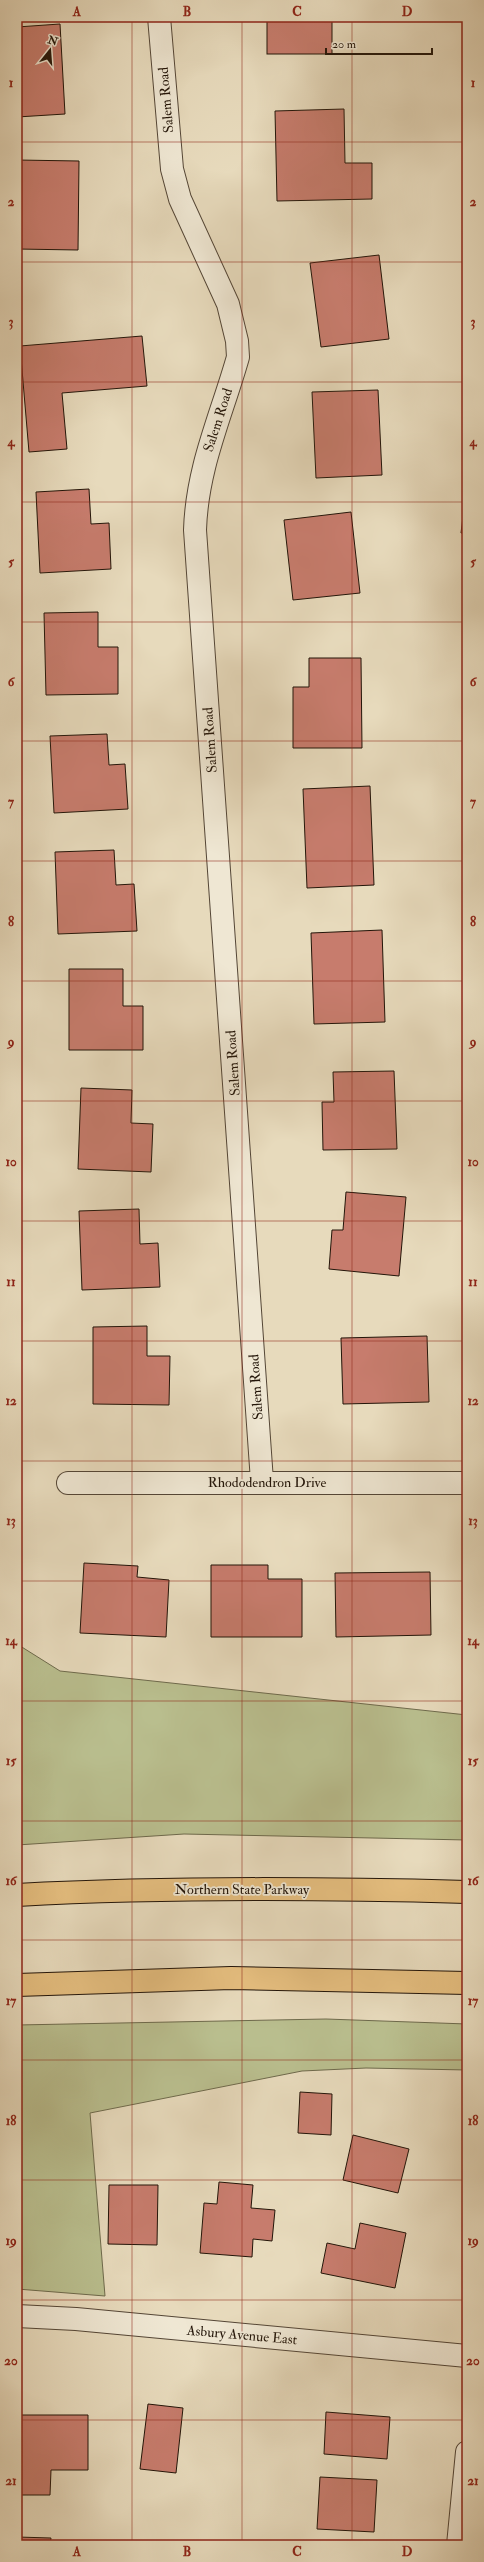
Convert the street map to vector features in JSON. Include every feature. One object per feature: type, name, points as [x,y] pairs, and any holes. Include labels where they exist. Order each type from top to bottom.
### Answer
[{"type":"highway","name":"Northern State Parkway","points":[[17,1895],[91,1891],[224,1889],[353,1889],[467,1892]]},
{"type":"highway","points":[[17,1985],[231,1978],[467,1983]]},
{"type":"street","name":"Salem Road","points":[[159,17],[172,169],[180,199],[228,304],[237,341],[238,357],[203,464],[196,499],[195,530],[262,1482]]},
{"type":"street","name":"Rhododendron Drive","points":[[68,1483],[467,1483]]},
{"type":"street","name":"Asbury Avenue East","points":[[17,2316],[92,2321],[467,2356]]},
{"type":"street","points":[[458,2545],[467,2452]]},
{"type":"green space","points":[[17,1644],[60,1671],[467,1715],[467,1840],[184,1834],[17,1845]]},
{"type":"green space","points":[[326,2019],[467,2024],[467,2070],[366,2068],[302,2071],[90,2113],[105,2296],[17,2289],[17,2025]]},
{"type":"building","points":[[267,17],[332,17],[332,54],[267,54]]},
{"type":"building","points":[[60,24],[65,114],[17,117],[17,27]]},
{"type":"building","points":[[344,109],[345,163],[372,163],[372,199],[277,201],[275,111]]},
{"type":"building","points":[[17,160],[79,161],[78,250],[17,249]]},
{"type":"building","points":[[467,168],[467,265],[463,265]]},
{"type":"building","points":[[379,255],[389,339],[321,347],[310,263]]},
{"type":"building","points":[[142,336],[147,386],[62,393],[67,449],[29,452],[20,346]]},
{"type":"building","points":[[378,390],[382,475],[316,478],[312,392]]},
{"type":"building","points":[[467,484],[467,533],[461,533]]},
{"type":"building","points":[[89,489],[91,524],[109,523],[111,569],[40,573],[36,492]]},
{"type":"building","points":[[351,512],[360,593],[293,600],[284,520]]},
{"type":"building","points":[[98,612],[98,647],[118,647],[118,694],[46,695],[44,613]]},
{"type":"building","points":[[467,618],[467,672],[465,672]]},
{"type":"building","points":[[309,658],[361,658],[362,748],[293,748],[293,687],[309,687]]},
{"type":"building","points":[[465,721],[467,721],[467,793]]},
{"type":"building","points":[[107,734],[109,765],[125,764],[128,809],[54,813],[50,736]]},
{"type":"building","points":[[370,786],[374,885],[307,888],[303,789]]},
{"type":"building","points":[[114,850],[116,885],[134,884],[137,931],[58,934],[55,852]]},
{"type":"building","points":[[382,930],[385,1022],[314,1024],[311,933]]},
{"type":"building","points":[[69,969],[123,969],[123,1006],[143,1006],[143,1050],[69,1050]]},
{"type":"building","points":[[394,1071],[397,1149],[323,1150],[322,1102],[334,1102],[333,1072]]},
{"type":"building","points":[[81,1088],[132,1090],[131,1123],[153,1124],[151,1172],[78,1169]]},
{"type":"building","points":[[346,1192],[406,1197],[399,1276],[329,1269],[332,1230],[343,1230]]},
{"type":"building","points":[[139,1209],[140,1244],[158,1243],[160,1287],[82,1290],[79,1211]]},
{"type":"building","points":[[147,1326],[147,1356],[170,1356],[169,1405],[93,1404],[93,1327]]},
{"type":"building","points":[[427,1336],[429,1402],[343,1404],[341,1338]]},
{"type":"building","points":[[84,1563],[138,1566],[137,1577],[169,1580],[166,1637],[80,1633]]},
{"type":"building","points":[[211,1565],[268,1565],[268,1579],[302,1579],[302,1637],[211,1637]]},
{"type":"building","points":[[430,1572],[431,1635],[336,1637],[335,1573]]},
{"type":"building","points":[[300,2092],[332,2094],[331,2135],[298,2133]]},
{"type":"building","points":[[353,2135],[409,2149],[398,2193],[343,2180]]},
{"type":"building","points":[[219,2182],[253,2185],[251,2208],[275,2210],[272,2241],[253,2239],[252,2257],[200,2253],[204,2203],[217,2204]]},
{"type":"building","points":[[109,2185],[158,2185],[157,2245],[108,2244]]},
{"type":"building","points":[[360,2223],[406,2233],[395,2288],[321,2273],[327,2243],[355,2249]]},
{"type":"building","points":[[148,2404],[183,2408],[176,2473],[140,2469]]},
{"type":"building","points":[[326,2412],[390,2417],[387,2459],[324,2454]]},
{"type":"building","points":[[17,2415],[88,2415],[88,2470],[51,2470],[50,2495],[17,2495]]},
{"type":"building","points":[[320,2477],[377,2480],[374,2532],[317,2529]]},
{"type":"building","points":[[17,2537],[51,2538],[50,2545],[17,2545]]}]
